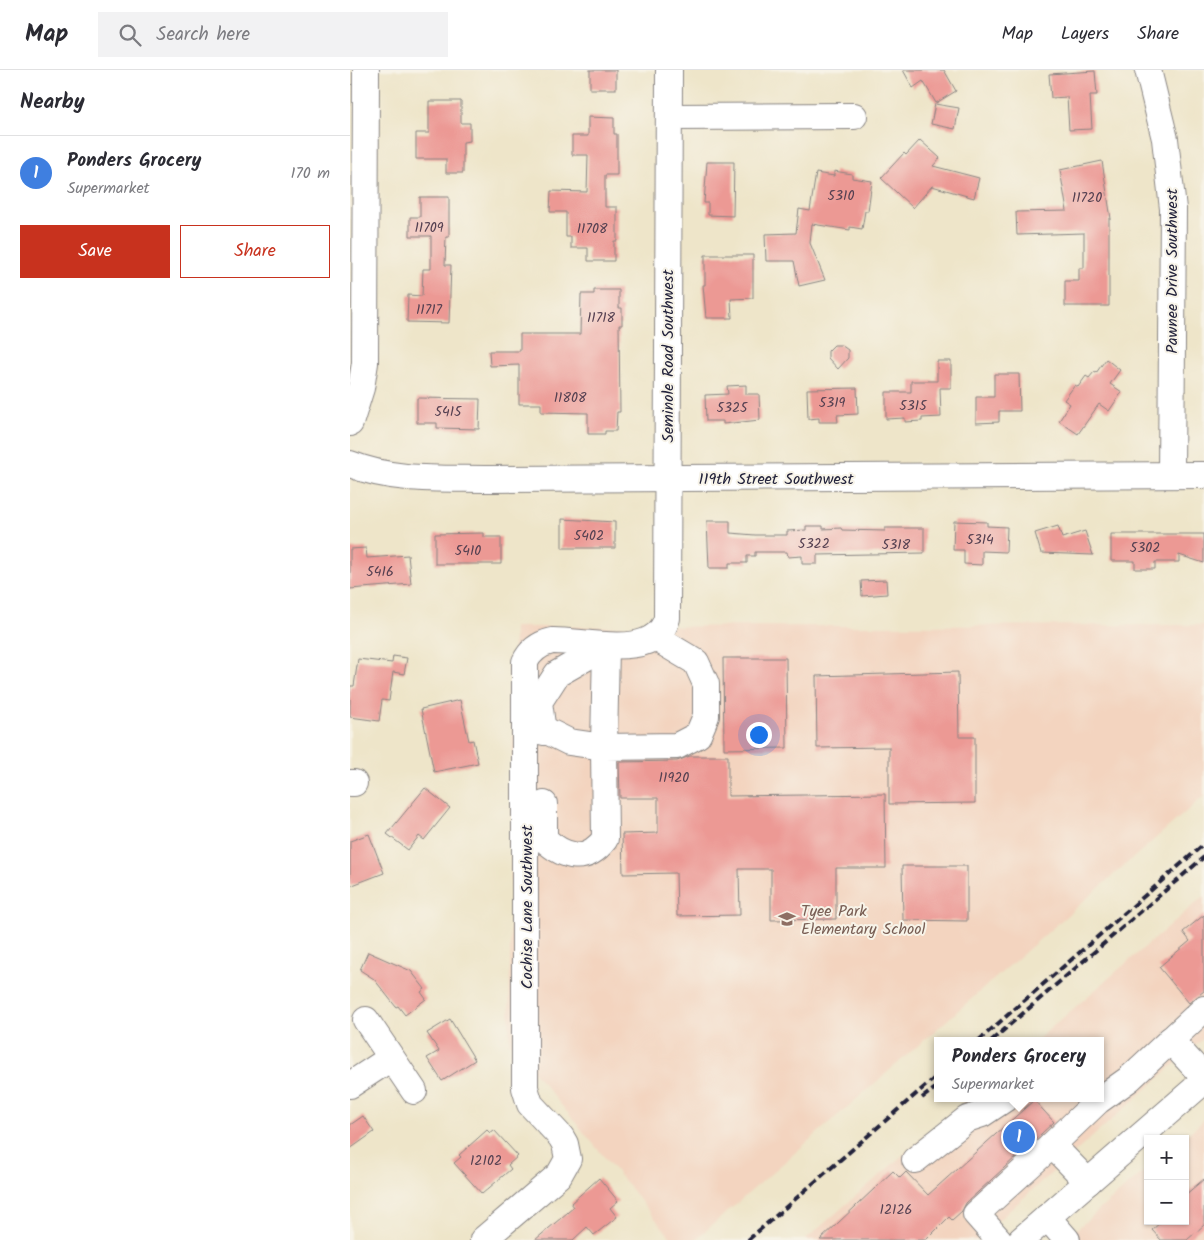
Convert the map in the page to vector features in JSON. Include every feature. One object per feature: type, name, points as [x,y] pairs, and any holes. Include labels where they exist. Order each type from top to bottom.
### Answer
[{"type":"street","points":[[350,423],[361,388],[365,363],[366,70]]},
{"type":"street","name":"Seminole Road Southwest","points":[[654,637],[665,626],[667,618],[669,70]]},
{"type":"street","name":"Pawnee Drive Southwest","points":[[1148,70],[1165,139],[1173,209],[1171,474]]},
{"type":"street","points":[[669,117],[854,116]]},
{"type":"street","name":"119th Street Southwest","points":[[350,464],[371,472],[398,476],[490,479],[1204,475]]},
{"type":"street","points":[[543,729],[570,742],[604,747],[677,746],[698,735],[706,716],[706,684],[696,662],[654,637]]},
{"type":"street","name":"Cochise Lane Southwest","points":[[483,1240],[559,1175],[568,1159],[565,1144],[561,1137],[530,1104],[524,1088],[526,813],[524,669],[528,656],[532,652],[544,643],[552,641],[606,646],[628,645],[654,637]]},
{"type":"street","points":[[606,646],[605,839],[596,850],[580,856],[558,852],[544,839],[543,729],[539,702],[557,674],[606,646]]},
{"type":"street","points":[[1104,1095],[1129,1079],[1204,1008]]},
{"type":"street","points":[[366,1020],[414,1091]]},
{"type":"street","points":[[1021,1240],[1204,1079],[1170,1040]]},
{"type":"street","points":[[350,1085],[391,1058]]},
{"type":"street","points":[[915,1160],[967,1119],[982,1114],[1000,1102]]},
{"type":"street","points":[[999,1240],[976,1214],[1052,1145],[1095,1102]]},
{"type":"street","points":[[1052,1145],[1088,1182]]},
{"type":"street","points":[[1047,1217],[1067,1240]]},
{"type":"shaded area","name":"Tyee Park Elementary School","points":[[1204,625],[1204,796],[695,1240],[673,1240],[509,1042],[514,627]]},
{"type":"shaded area","points":[[1204,896],[1204,1038],[976,1240],[805,1240],[964,1102],[1104,1102],[1104,1037],[1041,1037]]},
{"type":"shaded area","points":[[1204,1120],[1204,1240],[1064,1240],[1144,1171],[1144,1225],[1189,1225],[1189,1135],[1187,1135]]},
{"type":"building","points":[[590,70],[616,70],[616,89],[590,89]]},
{"type":"building","points":[[903,70],[944,70],[956,91],[936,103],[923,81],[913,88]]},
{"type":"building","points":[[1095,71],[1097,95],[1090,95],[1092,129],[1069,130],[1067,97],[1051,98],[1049,74]]},
{"type":"building","points":[[429,101],[461,101],[461,123],[470,123],[470,141],[463,142],[463,173],[446,173],[446,159],[416,159],[416,133],[429,133]]},
{"type":"building","points":[[935,104],[959,108],[955,129],[931,124]]},
{"type":"building","points":[[588,117],[614,118],[614,134],[617,134],[617,175],[605,175],[605,207],[617,207],[617,241],[614,241],[614,261],[588,261],[588,248],[571,248],[571,237],[566,237],[566,212],[550,212],[551,191],[587,192],[588,155],[572,155],[572,136],[588,136]]},
{"type":"building","points":[[920,140],[940,158],[933,166],[979,178],[974,198],[932,186],[913,208],[881,178],[904,153],[906,155]]},
{"type":"building","points":[[1102,161],[1111,219],[1109,219],[1109,306],[1065,306],[1065,281],[1079,281],[1079,268],[1084,268],[1084,233],[1017,235],[1016,212],[1067,211],[1060,170]]},
{"type":"building","points":[[707,162],[734,162],[733,216],[708,215],[708,203],[704,203]]},
{"type":"building","points":[[834,171],[852,174],[852,178],[872,181],[868,211],[865,211],[862,229],[850,227],[850,230],[812,224],[810,243],[825,280],[799,286],[794,261],[766,261],[765,234],[796,233],[799,209],[810,211],[816,173],[834,176]]},
{"type":"building","points":[[420,197],[449,197],[449,237],[446,237],[445,265],[451,265],[449,323],[407,322],[408,295],[422,296],[423,269],[431,269],[431,236],[410,236],[410,217],[420,217]]},
{"type":"building","points":[[705,255],[753,255],[753,298],[731,299],[732,318],[706,318],[703,285],[705,285]]},
{"type":"building","points":[[594,290],[619,290],[619,308],[622,308],[622,325],[619,325],[620,412],[617,412],[616,431],[605,431],[605,434],[588,434],[588,413],[541,412],[541,404],[519,404],[519,365],[490,366],[489,351],[520,351],[520,334],[580,334],[581,294],[594,294]]},
{"type":"building","points":[[834,345],[841,345],[848,350],[848,358],[838,369],[828,358],[828,351]]},
{"type":"building","points":[[1106,359],[1120,370],[1110,384],[1122,392],[1109,411],[1099,404],[1078,434],[1059,421],[1070,404],[1064,400],[1075,385],[1078,387],[1086,376],[1089,378],[1094,372],[1096,373]]},
{"type":"building","points":[[937,361],[951,361],[951,388],[940,388],[941,417],[922,418],[922,421],[905,422],[905,418],[886,419],[886,392],[911,392],[911,381],[937,381]]},
{"type":"building","points":[[994,374],[1019,374],[1020,411],[999,411],[999,422],[976,423],[976,397],[994,397]]},
{"type":"building","points":[[746,385],[746,394],[759,394],[760,420],[723,424],[723,421],[706,421],[705,395],[728,394],[727,386]]},
{"type":"building","points":[[857,388],[858,414],[837,415],[838,422],[819,422],[819,418],[808,419],[807,389]]},
{"type":"building","points":[[417,398],[480,399],[479,429],[437,428],[437,423],[417,423]]},
{"type":"building","points":[[562,519],[615,522],[615,548],[562,548]]},
{"type":"building","points":[[707,521],[730,521],[730,533],[755,535],[787,535],[787,531],[806,530],[806,526],[823,526],[823,529],[841,528],[842,530],[885,531],[885,528],[924,528],[924,553],[817,555],[817,564],[802,564],[802,556],[788,557],[787,552],[755,552],[755,556],[747,556],[747,563],[729,563],[729,568],[709,568]]},
{"type":"building","points":[[954,521],[987,522],[987,526],[1007,527],[1006,552],[982,551],[982,565],[964,564],[964,550],[953,550]]},
{"type":"building","points":[[1058,526],[1062,538],[1085,531],[1093,555],[1041,553],[1035,533]]},
{"type":"building","points":[[484,533],[484,537],[501,537],[501,564],[435,564],[435,534]]},
{"type":"building","points":[[1111,534],[1204,534],[1204,563],[1179,555],[1179,562],[1155,562],[1155,569],[1135,569],[1135,561],[1111,561]]},
{"type":"building","points":[[366,548],[367,558],[408,555],[411,584],[350,589],[350,549]]},
{"type":"building","points":[[886,580],[887,594],[862,596],[861,581]]},
{"type":"building","points":[[393,656],[407,658],[404,674],[393,672],[389,701],[382,700],[379,721],[350,717],[350,686],[354,686],[358,659],[392,663]]},
{"type":"building","points":[[723,658],[786,658],[787,748],[724,749]]},
{"type":"building","points":[[958,672],[959,737],[975,737],[975,803],[889,804],[889,747],[817,748],[816,676]]},
{"type":"building","points":[[460,700],[469,741],[473,740],[478,763],[434,772],[421,709]]},
{"type":"building","points":[[690,756],[728,756],[728,796],[885,794],[886,868],[836,868],[836,919],[771,920],[771,869],[739,869],[740,915],[677,916],[676,873],[623,874],[622,834],[658,833],[658,798],[620,798],[619,762],[677,761]]},
{"type":"building","points":[[425,788],[450,808],[424,840],[419,836],[408,850],[387,834]]},
{"type":"building","points":[[369,834],[384,873],[350,886],[350,841]]},
{"type":"building","points":[[902,866],[967,866],[967,921],[903,920]]},
{"type":"building","points":[[1204,915],[1204,991],[1189,1003],[1159,967],[1190,941],[1183,932]]},
{"type":"building","points":[[368,952],[411,971],[425,989],[421,992],[426,999],[405,1015],[398,1006],[396,1007],[374,979],[360,970]]},
{"type":"building","points":[[450,1019],[475,1060],[442,1081],[427,1058],[439,1051],[427,1033]]},
{"type":"building","points":[[1032,1102],[1036,1102],[1054,1122],[966,1203],[962,1211],[952,1220],[949,1217],[926,1240],[820,1240],[893,1171],[900,1178],[906,1172],[928,1195]]},
{"type":"building","points":[[363,1116],[374,1132],[350,1149],[350,1125]]},
{"type":"building","points":[[487,1130],[490,1133],[494,1130],[518,1156],[508,1165],[511,1169],[482,1194],[454,1163],[461,1157],[459,1155]]},
{"type":"building","points":[[599,1178],[618,1201],[610,1208],[617,1217],[594,1235],[587,1227],[573,1240],[535,1240],[574,1207],[571,1203]]},
{"type":"building","points":[[1204,1179],[1204,1225],[1187,1240],[1161,1240],[1152,1230],[1158,1225],[1189,1225],[1189,1192]]},
{"type":"railway","points":[[983,1037],[1204,844]]},
{"type":"railway","points":[[996,1037],[1204,857]]},
{"type":"railway","points":[[748,1240],[934,1078]]},
{"type":"railway","points":[[922,1098],[934,1089]]},
{"type":"place","name":"Tyee Park Elementary School","points":[[787,919]]},
{"type":"place","name":"Ponders Grocery","points":[[1019,1137]]}]
